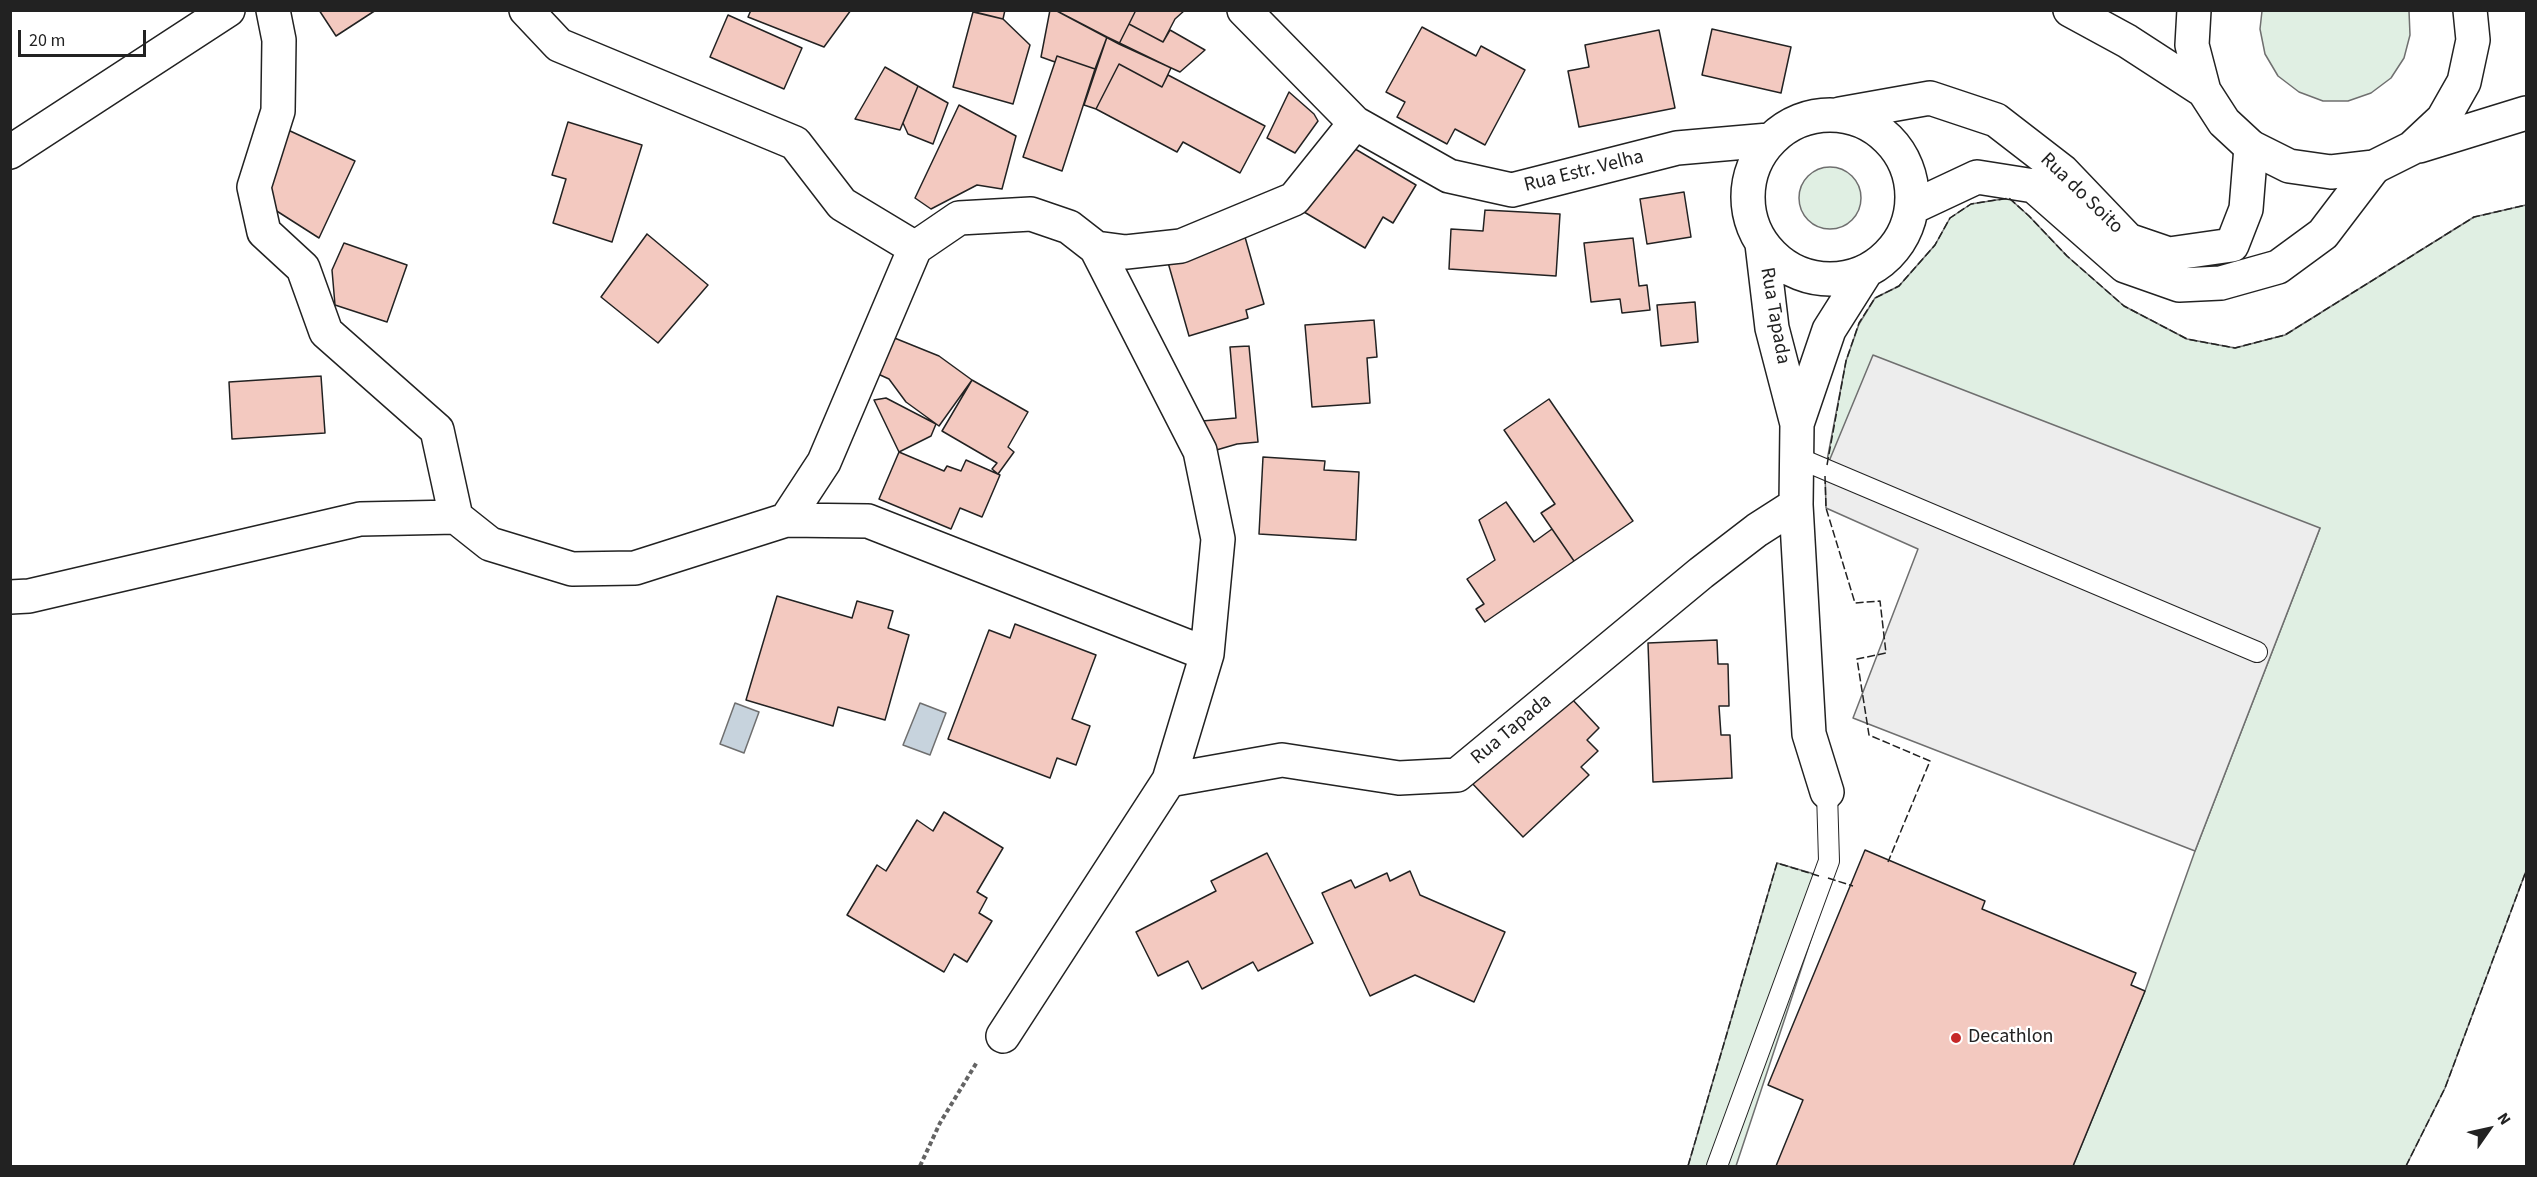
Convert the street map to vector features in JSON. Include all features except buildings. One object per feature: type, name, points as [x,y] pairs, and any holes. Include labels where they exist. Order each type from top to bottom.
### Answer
[{"type":"street","points":[[10,152],[228,10]]},
{"type":"street","points":[[273,10],[279,40],[278,111],[254,187],[264,232],[303,268],[326,332],[437,430],[456,517],[490,544],[572,569],[635,568],[786,520],[868,521],[1207,654]]},
{"type":"street","points":[[526,10],[559,45],[795,143],[842,204],[915,248]]},
{"type":"street","name":"Rua Estr. Velha","points":[[1244,10],[1355,123],[1449,176],[1512,190],[1677,148],[1769,140]]},
{"type":"street","points":[[2070,10],[2127,41],[2204,91]]},
{"type":"street","points":[[2194,10],[2192,45],[2204,91],[2224,122],[2251,147],[2289,166],[2331,172],[2374,167],[2412,148],[2526,113]]},
{"type":"street","points":[[2412,148],[2443,119],[2464,82],[2473,40],[2470,10]]},
{"type":"street","name":"Rua do Soito","points":[[1840,114],[1930,98],[1996,120],[2062,171],[2128,240],[2169,254],[2232,244],[2246,208],[2251,147]]},
{"type":"street","points":[[1840,114],[1865,122],[1887,136],[1903,157],[1911,182],[1913,207],[1905,232],[1889,256],[1865,273],[1837,280],[1809,277],[1782,265],[1762,244],[1750,218],[1747,189],[1754,161],[1769,140],[1790,123],[1814,115],[1840,114]]},
{"type":"street","points":[[1096,248],[1126,252],[1181,246],[1294,199],[1355,123]]},
{"type":"street","points":[[1913,207],[1977,177],[2034,186],[2125,266],[2179,285],[2221,283],[2278,267],[2323,234],[2374,167]]},
{"type":"street","points":[[786,520],[824,462],[915,248],[959,218],[1031,214],[1069,227],[1096,248],[1200,451],[1218,539],[1207,654],[1169,780],[1003,1036]]},
{"type":"street","name":"Rua Tapada","points":[[1762,244],[1772,328],[1797,424],[1796,505],[1809,734],[1827,792]]},
{"type":"street","name":"Rua Tapada","points":[[1797,424],[1829,330],[1865,273]]},
{"type":"street","name":"Rua Tapada","points":[[1169,780],[1281,760],[1399,778],[1457,776],[1701,573],[1757,530],[1796,505]]},
{"type":"street","points":[[10,597],[29,596],[360,519],[456,517]]},
{"type":"lane","points":[[1796,458],[2257,652]]},
{"type":"lane","points":[[1717,1167],[1829,861],[1827,792]]},
{"type":"path","points":[[920,1167],[940,1123],[982,1054],[1003,1036]]},
{"type":"green space","points":[[2262,11],[2409,11],[2410,35],[2404,58],[2391,78],[2371,93],[2348,101],[2323,101],[2299,92],[2278,76],[2265,54],[2260,29]]},
{"type":"green space","points":[[1824,167],[1836,167],[1852,176],[1859,186],[1861,198],[1859,210],[1852,220],[1836,229],[1824,229],[1813,224],[1804,215],[1799,204],[1799,192],[1804,181],[1813,172]]},
{"type":"green space","points":[[2009,198],[2067,256],[2124,306],[2187,339],[2235,348],[2285,335],[2474,217],[2526,205],[2526,871],[2445,1088],[2406,1166],[2073,1166],[2145,991],[2195,851],[2320,528],[1825,471],[1846,361],[1859,324],[1875,298],[1899,286],[1935,245],[1950,218],[1971,204]]},
{"type":"green space","points":[[1777,863],[1831,879],[1736,1166],[1688,1166]]},
{"type":"shaded area","points":[[1873,355],[2320,528],[2195,851],[1853,718],[1918,549],[1826,508],[1825,471]]},
{"type":"shaded area","points":[[735,703],[759,712],[744,753],[720,744]]},
{"type":"shaded area","points":[[920,703],[946,713],[930,755],[903,745]]},
{"type":"fence","points":[[1827,465],[1846,361],[1859,323],[1875,298],[1899,286],[1935,245],[1950,218],[1971,204],[2009,198],[2067,256],[2124,306],[2187,339],[2235,348],[2285,335],[2474,217],[2526,205]]},
{"type":"fence","points":[[1825,476],[1826,508],[1855,603],[1880,601],[1886,653],[1857,659],[1869,735],[1930,761],[1888,862]]},
{"type":"fence","points":[[1688,1166],[1777,863],[1819,876]]},
{"type":"fence","points":[[2406,1166],[2445,1088],[2526,871]]},
{"type":"fence","points":[[1828,878],[1853,886]]},
{"type":"place","name":"Decathlon","points":[[1956,1038]]}]
